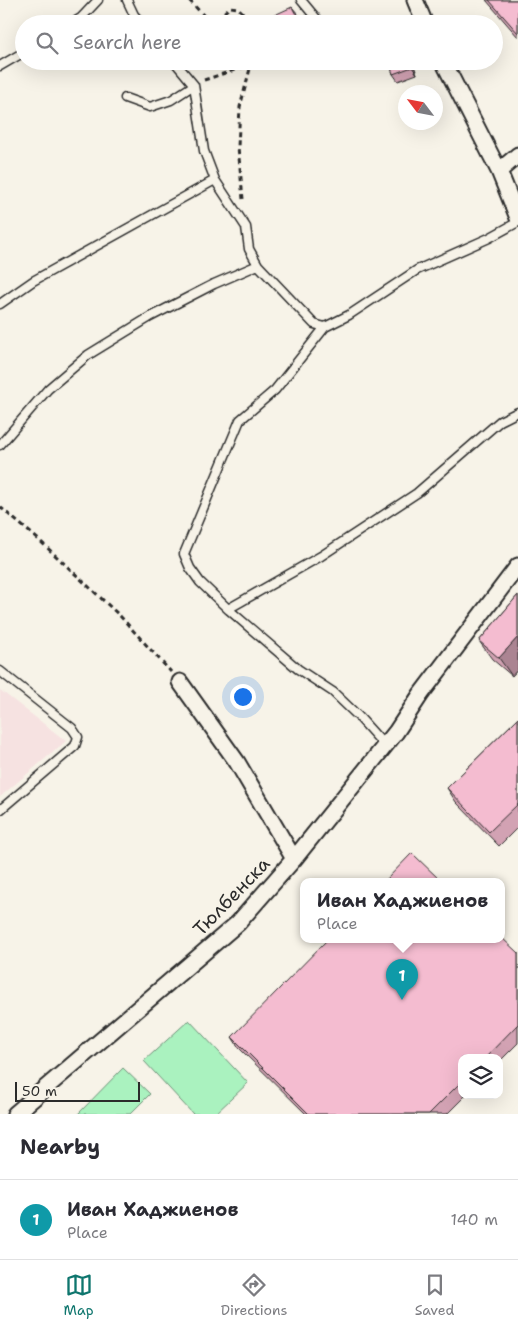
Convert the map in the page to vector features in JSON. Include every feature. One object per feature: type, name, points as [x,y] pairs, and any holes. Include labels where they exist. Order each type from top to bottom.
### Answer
[{"type":"street","points":[[415,0],[421,15]]},
{"type":"street","points":[[448,70],[499,171],[518,220]]},
{"type":"street","points":[[499,171],[518,155]]},
{"type":"street","name":"Тюлбенска","points":[[15,1114],[238,923],[294,860],[396,732],[421,694],[518,566]]},
{"type":"street","points":[[180,682],[237,762],[294,860]]},
{"type":"lane","points":[[84,15],[98,0]]},
{"type":"lane","points":[[127,0],[134,15]]},
{"type":"lane","points":[[301,0],[314,15]]},
{"type":"lane","points":[[0,66],[15,57]]},
{"type":"lane","points":[[182,70],[194,85],[204,151],[214,180],[246,227],[249,249],[258,265],[314,324],[325,327]]},
{"type":"lane","points":[[125,98],[150,107],[172,100],[194,85]]},
{"type":"lane","points":[[0,304],[33,281],[214,180]]},
{"type":"lane","points":[[385,746],[333,692],[298,669],[200,582],[190,568],[184,554],[240,420],[275,390],[325,327],[349,314],[417,270],[489,238],[518,220]]},
{"type":"lane","points":[[0,445],[48,389],[88,355],[150,317],[214,284],[258,265]]},
{"type":"lane","points":[[228,608],[321,556],[418,493],[500,420],[518,412]]},
{"type":"lane","points":[[0,671],[72,728],[78,737],[75,746],[0,810]]},
{"type":"path","points":[[190,0],[203,15]]},
{"type":"path","points":[[221,15],[230,7],[238,8],[245,15]]},
{"type":"path","points":[[194,85],[231,70]]},
{"type":"path","points":[[243,200],[238,147],[240,107],[249,70]]},
{"type":"path","points":[[0,507],[39,540],[120,616],[180,682]]},
{"type":"shaded area","points":[[0,690],[66,741],[0,797]]},
{"type":"green space","points":[[189,1020],[248,1083],[215,1114],[193,1114],[144,1061]]},
{"type":"green space","points":[[123,1068],[150,1094],[130,1114],[78,1114]]},
{"type":"building","points":[[489,0],[518,0],[518,33],[503,15]]},
{"type":"building","points":[[292,7],[296,15],[275,15]]},
{"type":"building","points":[[392,70],[404,70],[393,74]]},
{"type":"building","points":[[518,595],[518,637],[499,658],[479,641]]},
{"type":"building","points":[[518,718],[518,804],[489,832],[447,788]]},
{"type":"building","points":[[412,853],[438,878],[388,878]]},
{"type":"building","points":[[505,941],[518,953],[518,1024],[489,1054],[458,1054],[458,1085],[429,1114],[309,1114],[232,1037],[324,943],[505,943]]},
{"type":"place","name":"Иван Хаджиенов","points":[[402,1000]]}]
